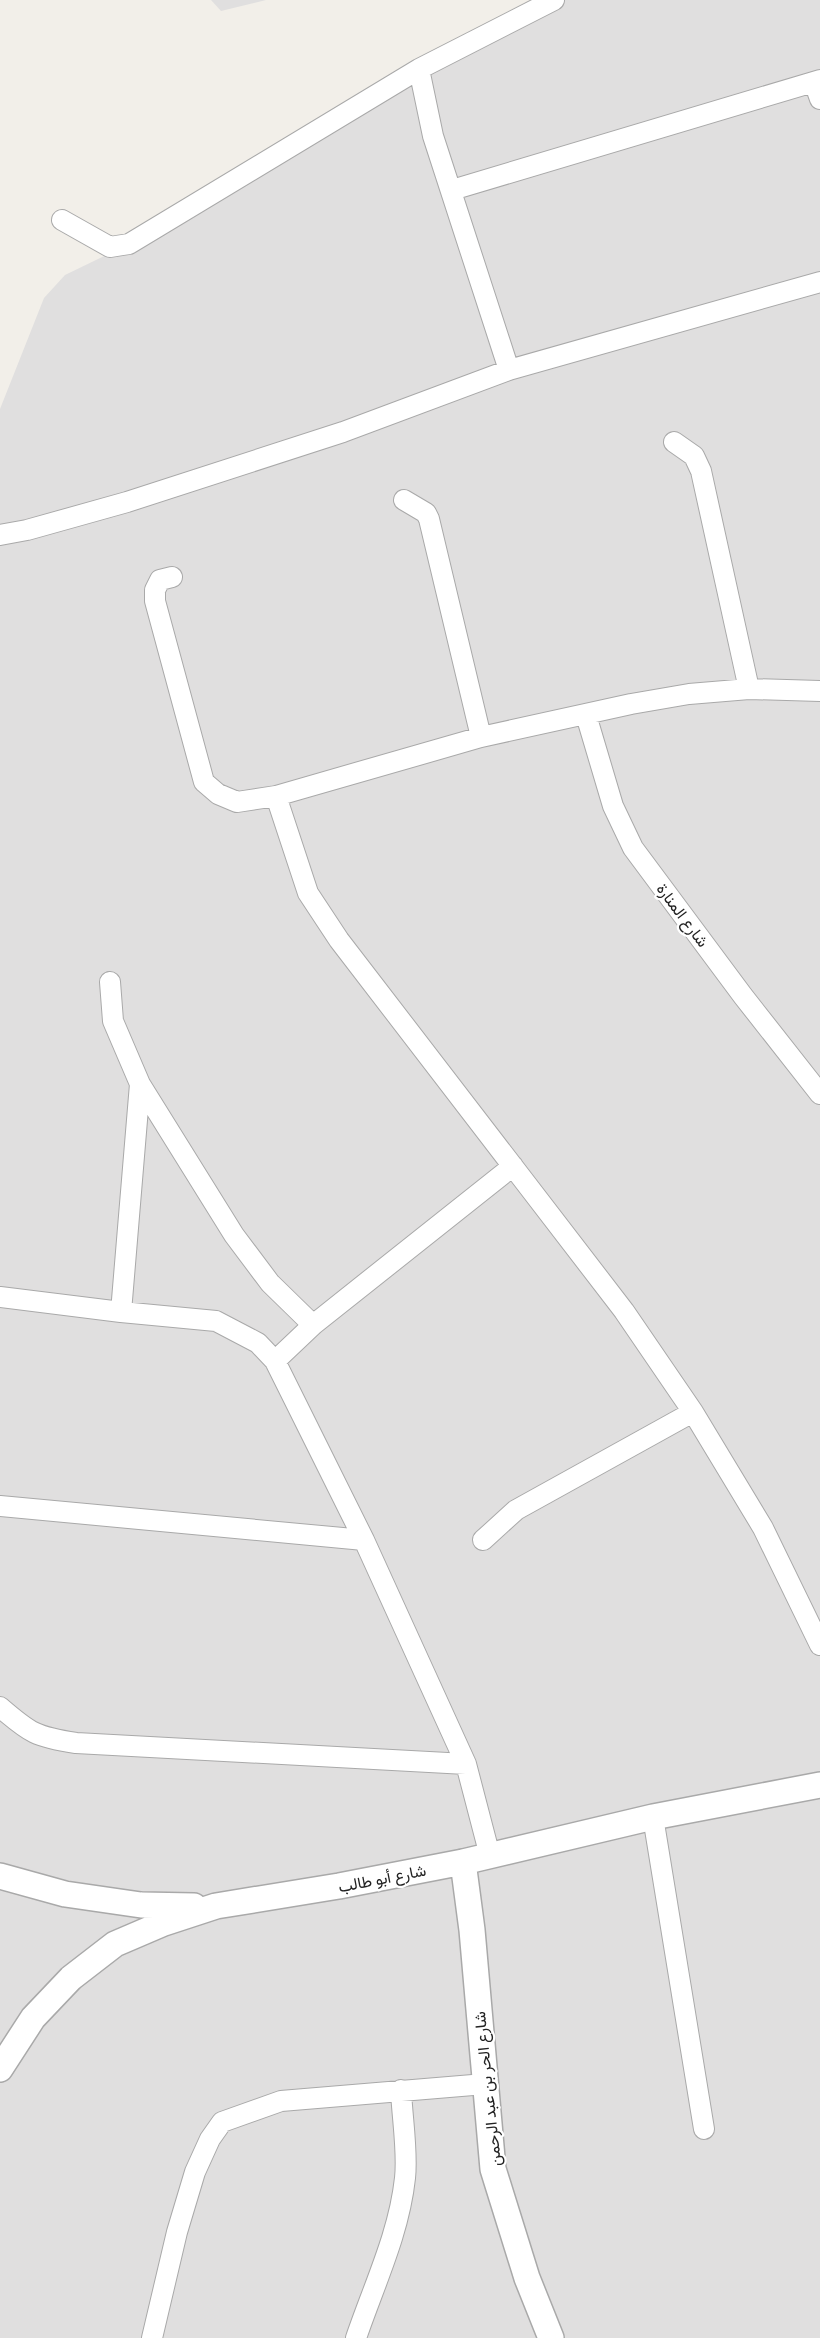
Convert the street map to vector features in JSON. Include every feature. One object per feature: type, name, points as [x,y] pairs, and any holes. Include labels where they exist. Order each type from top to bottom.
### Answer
[{"type":"street","points":[[62,220],[110,246],[129,244],[419,69],[554,0]]},
{"type":"street","points":[[419,69],[433,136],[509,370]]},
{"type":"street","points":[[452,190],[818,87]]},
{"type":"street","points":[[0,535],[27,530],[146,496],[343,432],[509,370],[820,282]]},
{"type":"street","points":[[674,442],[694,456],[701,471],[749,689]]},
{"type":"street","points":[[404,500],[426,513],[429,519],[481,736]]},
{"type":"street","points":[[172,577],[160,580],[155,590],[155,601],[204,782],[218,794],[238,802],[276,796],[481,736],[689,694],[749,689],[820,691]]},
{"type":"street","name":"شارع المنارة","points":[[586,715],[613,806],[633,848],[743,996],[820,1094]]},
{"type":"street","points":[[276,796],[308,893],[339,940],[624,1311],[693,1412],[763,1528],[820,1645]]},
{"type":"street","points":[[110,982],[113,1021],[140,1084],[239,1242],[270,1283],[313,1325]]},
{"type":"street","points":[[121,1312],[140,1084]]},
{"type":"street","points":[[275,1361],[313,1325],[513,1166]]},
{"type":"street","points":[[0,1297],[121,1312],[216,1321],[258,1342],[275,1361],[364,1540],[466,1764],[490,1856]]},
{"type":"street","points":[[484,1540],[516,1510],[693,1412]]},
{"type":"street","points":[[0,1506],[364,1540]]},
{"type":"street","points":[[0,1707],[31,1732],[45,1738],[76,1743],[466,1764]]},
{"type":"street","name":"شارع أبو طالب","points":[[0,2069],[32,2018],[71,1978],[115,1944],[164,1923],[216,1906],[339,1886],[462,1862],[653,1817],[820,1785]]},
{"type":"street","points":[[653,1817],[704,2129]]},
{"type":"street","name":"شارع الحر بن عبد الرحمن","points":[[462,1862],[472,1930],[494,2169],[527,2278],[551,2338]]},
{"type":"street","points":[[0,1876],[65,1894],[141,1905],[216,1906]]},
{"type":"street","points":[[152,2338],[177,2232],[195,2172],[210,2138],[222,2122],[281,2101],[485,2084]]},
{"type":"street","points":[[356,2338],[387,2255],[401,2205],[406,2176],[401,2090]]},
{"type":"shaded area","points":[[211,0],[266,0],[221,11]]},
{"type":"shaded area","points":[[555,0],[820,0],[820,2338],[0,2338],[0,409],[44,298],[65,275],[127,245]]}]
